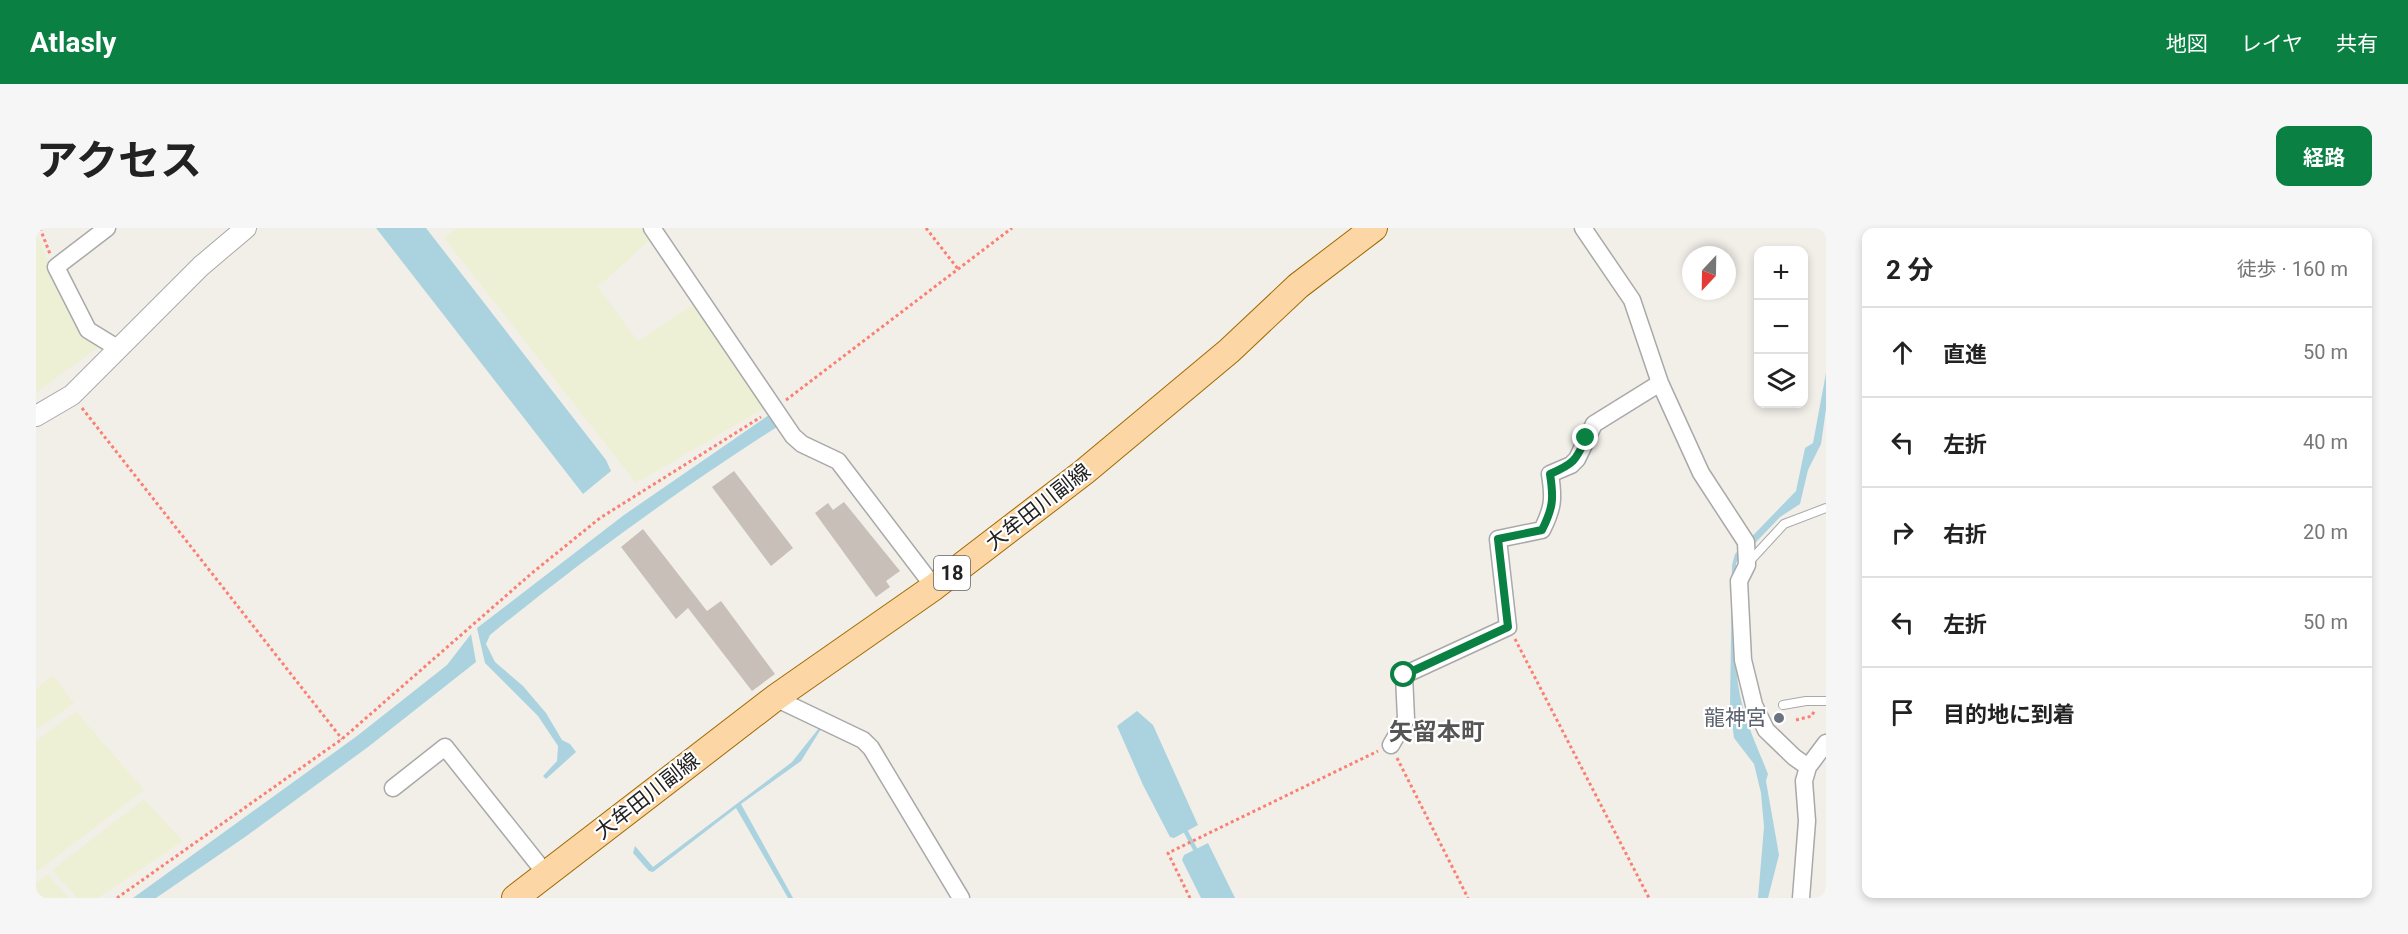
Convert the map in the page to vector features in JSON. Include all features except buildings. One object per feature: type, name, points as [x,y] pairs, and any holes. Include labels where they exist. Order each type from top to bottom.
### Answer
[{"type":"main road","name":"大牟田川副線","points":[[534,889],[775,698],[934,587],[1084,472],[1228,351],[1298,286],[1374,228]]},
{"type":"street","points":[[107,228],[56,267],[88,330],[119,349]]},
{"type":"street","points":[[36,416],[72,394],[201,266],[246,228]]},
{"type":"street","points":[[651,228],[793,436],[802,444],[838,461],[934,587]]},
{"type":"street","points":[[1583,228],[1632,300],[1660,383],[1701,473],[1746,542],[1747,565],[1739,581],[1743,660],[1754,705],[1767,730],[1808,768]]},
{"type":"street","points":[[1391,745],[1406,719],[1404,675],[1508,627],[1498,539],[1542,530],[1552,510],[1553,493],[1550,474],[1571,465],[1577,459],[1594,424],[1660,383]]},
{"type":"street","points":[[775,698],[863,740],[871,748],[961,898]]},
{"type":"street","points":[[1801,898],[1807,821],[1804,781],[1808,768],[1826,743]]},
{"type":"street","points":[[393,788],[445,747],[534,889]]},
{"type":"lane","points":[[1747,565],[1784,524],[1826,508]]},
{"type":"lane","points":[[1783,705],[1806,701],[1826,701]]},
{"type":"path","points":[[40,228],[56,267]]},
{"type":"path","points":[[926,228],[958,269]]},
{"type":"path","points":[[117,898],[342,739],[532,573],[600,518],[774,409],[1012,228]]},
{"type":"path","points":[[72,394],[342,739]]},
{"type":"path","points":[[1508,627],[1528,660],[1649,898]]},
{"type":"path","points":[[1191,898],[1168,853],[1391,745],[1468,898]]},
{"type":"green space","points":[[457,228],[645,228],[652,238],[598,287],[638,341],[695,303],[765,408],[636,483],[444,238]]},
{"type":"green space","points":[[36,232],[59,287],[100,346],[36,393]]},
{"type":"green space","points":[[53,675],[74,703],[36,730],[36,689]]},
{"type":"green space","points":[[76,711],[144,790],[36,872],[36,741]]},
{"type":"green space","points":[[144,799],[183,841],[98,898],[77,898],[52,870]]},
{"type":"green space","points":[[48,874],[69,898],[36,898],[36,883]]},
{"type":"water","points":[[376,228],[426,228],[606,460],[611,471],[583,494]]},
{"type":"water","points":[[1826,373],[1826,409],[1821,444],[1808,470],[1800,504],[1780,517],[1736,563],[1736,669],[1747,722],[1768,774],[1766,781],[1779,855],[1768,898],[1758,898],[1764,827],[1761,793],[1754,764],[1734,738],[1730,707],[1732,565],[1735,554],[1796,491],[1805,448],[1813,443]]},
{"type":"water","points":[[769,415],[777,427],[630,527],[490,635],[486,644],[495,662],[523,686],[546,713],[562,740],[570,744],[576,752],[546,779],[543,776],[557,761],[558,746],[538,716],[485,663],[477,628],[624,515]]},
{"type":"water","points":[[471,634],[476,662],[368,747],[245,837],[156,898],[133,898],[357,736],[447,665]]},
{"type":"water","points":[[1137,711],[1153,725],[1198,825],[1174,838],[1170,837],[1143,785],[1117,726]]},
{"type":"water","points":[[819,728],[821,729],[801,761],[741,804],[793,898],[788,898],[736,808],[653,872],[649,871],[633,853],[635,846],[653,867],[792,762]]},
{"type":"water","points":[[1208,843],[1235,898],[1201,898],[1182,860],[1184,855]]},
{"type":"waterway","points":[[1186,832],[1195,849]]},
{"type":"place","name":"龍神宮","points":[[1779,718]]},
{"type":"district","name":"矢留本町","points":[[1437,732]]},
{"type":"route","points":[[1404,675],[1508,627],[1498,539],[1542,530],[1552,510],[1553,493],[1550,474],[1571,465],[1577,459],[1586,438]]}]
